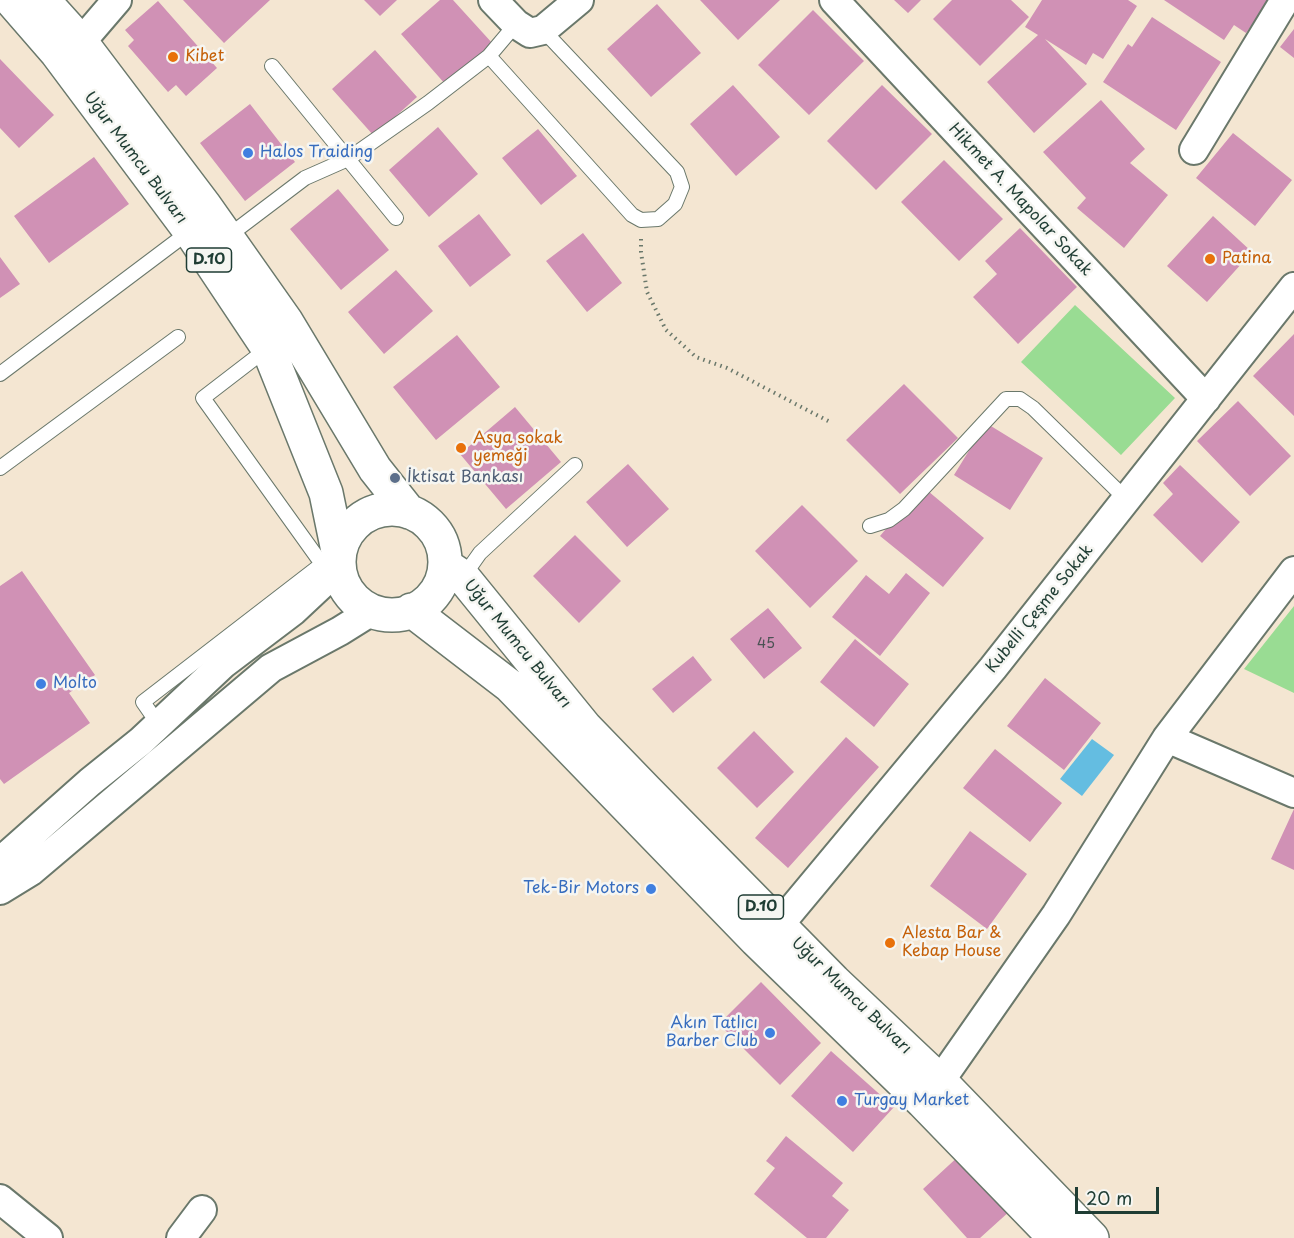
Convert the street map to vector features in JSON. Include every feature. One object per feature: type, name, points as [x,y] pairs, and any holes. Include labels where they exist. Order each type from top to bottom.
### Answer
[{"type":"main road","name":"Uğur Mumcu Bulvarı","points":[[11,0],[57,53],[190,231],[268,348],[326,493],[339,562]]},
{"type":"main road","name":"Uğur Mumcu Bulvarı","points":[[43,0],[81,42],[227,237],[286,321],[375,469],[409,512]]},
{"type":"main road","points":[[339,562],[345,536],[358,520],[374,512],[392,509],[409,512]]},
{"type":"main road","name":"D.10","points":[[409,512],[426,522],[439,538],[454,571]]},
{"type":"main road","name":"D.10","points":[[339,562],[343,581],[350,594],[360,604],[372,610]]},
{"type":"main road","name":"Uğur Mumcu Bulvarı","points":[[454,571],[585,727],[779,925],[940,1082],[1092,1238]]},
{"type":"main road","points":[[372,610],[385,614],[398,614],[411,610],[427,601],[454,571]]},
{"type":"main road","name":"Uğur Mumcu Bulvarı","points":[[411,610],[510,686],[756,940],[923,1102],[1055,1238]]},
{"type":"street","points":[[81,42],[117,0]]},
{"type":"street","points":[[493,0],[516,24],[530,33],[543,30],[579,0]]},
{"type":"street","name":"Hikmet A. Mapolar Sokak","points":[[834,0],[1206,399]]},
{"type":"street","points":[[1194,150],[1285,0]]},
{"type":"street","name":"Kubelli Çeşme Sokak","points":[[779,925],[986,677],[1294,287]]},
{"type":"street","points":[[0,873],[10,853],[167,717],[223,664],[293,611],[339,562]]},
{"type":"street","points":[[940,1082],[1056,915],[1167,738],[1294,571]]},
{"type":"street","points":[[0,890],[31,871],[271,668],[340,631],[372,610]]},
{"type":"street","points":[[167,717],[193,734]]},
{"type":"street","points":[[1167,738],[1294,793]]},
{"type":"street","points":[[0,1199],[48,1238]]},
{"type":"street","points":[[181,1238],[202,1210]]},
{"type":"lane","points":[[227,237],[305,178],[348,159],[428,103],[489,56],[516,24]]},
{"type":"lane","points":[[489,56],[632,215],[641,220],[658,219],[675,204],[682,187],[677,172],[543,30]]},
{"type":"lane","points":[[272,66],[396,218]]},
{"type":"lane","points":[[0,374],[190,231]]},
{"type":"lane","points":[[0,468],[178,337]]},
{"type":"lane","points":[[167,717],[143,702],[322,564],[203,398],[268,348]]},
{"type":"lane","points":[[870,526],[889,520],[904,509],[1006,399],[1020,399],[1033,408],[1127,500]]},
{"type":"lane","points":[[454,571],[480,553],[575,465]]},
{"type":"path","points":[[641,220],[641,252],[647,292],[666,330],[696,357],[727,368],[830,422]]},
{"type":"green space","points":[[1075,305],[1175,398],[1121,455],[1021,362]]},
{"type":"green space","points":[[1294,606],[1294,693],[1244,669]]},
{"type":"water","points":[[1092,739],[1114,755],[1082,796],[1060,779]]},
{"type":"building","points":[[183,0],[270,0],[224,43]]},
{"type":"building","points":[[364,0],[397,0],[380,16]]},
{"type":"building","points":[[440,0],[453,0],[493,44],[446,85],[401,34]]},
{"type":"building","points":[[700,0],[780,0],[738,40]]},
{"type":"building","points":[[894,0],[921,0],[908,13]]},
{"type":"building","points":[[952,0],[1011,0],[1029,17],[980,66],[933,19]]},
{"type":"building","points":[[1042,0],[1128,0],[1137,6],[1103,59],[1093,53],[1086,65],[1045,39],[1087,84],[1034,133],[987,82],[1038,35],[1025,27]]},
{"type":"building","points":[[1164,0],[1270,0],[1246,33],[1234,25],[1224,40]]},
{"type":"building","name":"Kibet","points":[[158,1],[217,68],[186,96],[176,85],[168,92],[128,46],[134,40],[125,30]]},
{"type":"building","points":[[657,4],[701,53],[651,97],[607,49]]},
{"type":"building","points":[[813,10],[864,61],[809,115],[758,65]]},
{"type":"building","points":[[1152,17],[1221,62],[1176,130],[1103,82],[1128,44],[1132,47]]},
{"type":"building","points":[[1294,29],[1294,58],[1280,47]]},
{"type":"building","points":[[375,50],[417,97],[374,136],[332,89]]},
{"type":"building","points":[[0,59],[54,115],[19,148],[0,128]]},
{"type":"building","points":[[733,85],[780,137],[736,176],[690,124]]},
{"type":"building","points":[[882,85],[932,134],[876,190],[827,141]]},
{"type":"building","points":[[1101,100],[1145,149],[1130,163],[1168,195],[1124,248],[1077,208],[1086,198],[1043,152]]},
{"type":"building","name":"Halos Traiding","points":[[250,104],[295,162],[245,201],[200,143]]},
{"type":"building","points":[[438,127],[478,174],[429,217],[389,170]]},
{"type":"building","points":[[538,129],[577,176],[541,205],[502,158]]},
{"type":"building","points":[[1233,133],[1292,180],[1255,226],[1196,178]]},
{"type":"building","points":[[94,157],[129,204],[49,263],[14,216]]},
{"type":"building","points":[[944,160],[1003,219],[959,261],[901,202]]},
{"type":"building","points":[[338,189],[389,250],[341,290],[290,229]]},
{"type":"building","points":[[479,214],[511,255],[470,287],[438,246]]},
{"type":"building","name":"Patina","points":[[1213,216],[1252,252],[1207,302],[1167,266]]},
{"type":"building","points":[[1020,228],[1077,287],[1018,344],[973,297],[997,274],[985,261]]},
{"type":"building","points":[[583,233],[622,283],[587,312],[546,261]]},
{"type":"building","points":[[0,257],[20,284],[0,298]]},
{"type":"building","points":[[396,270],[433,311],[384,354],[348,312]]},
{"type":"building","points":[[1294,334],[1294,416],[1253,376]]},
{"type":"building","points":[[457,335],[500,387],[436,440],[393,387]]},
{"type":"building","points":[[904,384],[958,438],[900,494],[846,440]]},
{"type":"building","points":[[1238,401],[1291,456],[1250,496],[1197,441]]},
{"type":"building","points":[[515,407],[561,462],[506,509],[460,454]]},
{"type":"building","points":[[986,423],[1043,458],[1010,510],[954,475]]},
{"type":"building","points":[[628,464],[669,509],[627,547],[586,502]]},
{"type":"building","points":[[1180,465],[1240,522],[1202,563],[1153,515],[1173,494],[1163,483]]},
{"type":"building","points":[[922,486],[984,538],[943,587],[880,536]]},
{"type":"building","points":[[802,505],[858,561],[810,608],[755,551]]},
{"type":"building","points":[[575,535],[621,581],[579,623],[533,576]]},
{"type":"building","name":"Molto","points":[[22,571],[95,675],[69,693],[90,723],[4,784],[0,779],[0,586]]},
{"type":"building","points":[[906,573],[930,593],[880,656],[832,617],[866,575],[889,594]]},
{"type":"building","points":[[768,608],[802,648],[764,679],[730,639]]},
{"type":"building","points":[[855,639],[909,684],[874,727],[820,682]]},
{"type":"building","points":[[693,656],[712,680],[673,713],[652,689]]},
{"type":"building","points":[[1045,678],[1101,723],[1064,770],[1007,726]]},
{"type":"building","points":[[754,731],[794,772],[757,808],[717,768]]},
{"type":"building","points":[[846,737],[879,767],[788,868],[755,838]]},
{"type":"building","points":[[995,749],[1062,803],[1030,842],[963,788]]},
{"type":"building","points":[[1294,809],[1294,870],[1271,859]]},
{"type":"building","points":[[970,831],[1027,874],[987,929],[930,886]]},
{"type":"building","name":"Akın Tatlıcı Barber Club","points":[[761,982],[821,1043],[780,1085],[719,1024]]},
{"type":"building","name":"Turgay Market","points":[[831,1051],[894,1107],[853,1152],[791,1096]]},
{"type":"building","points":[[786,1136],[843,1183],[832,1196],[849,1210],[826,1238],[807,1238],[754,1194],[775,1168],[766,1161]]},
{"type":"building","points":[[961,1154],[1011,1210],[980,1238],[967,1238],[923,1189]]},
{"type":"place","name":"Kibet","points":[[173,57]]},
{"type":"place","name":"Halos Traiding","points":[[248,153]]},
{"type":"place","name":"Patina","points":[[1210,259]]},
{"type":"place","name":"Asya sokak yemeği","points":[[461,448]]},
{"type":"place","name":"İktisat Bankası","points":[[395,478]]},
{"type":"place","name":"Molto","points":[[41,684]]},
{"type":"place","name":"Tek-Bir Motors","points":[[651,889]]},
{"type":"place","name":"Alesta Bar & Kebap House","points":[[890,943]]},
{"type":"place","name":"Akın Tatlıcı Barber Club","points":[[770,1033]]},
{"type":"place","name":"Turgay Market","points":[[842,1101]]}]
